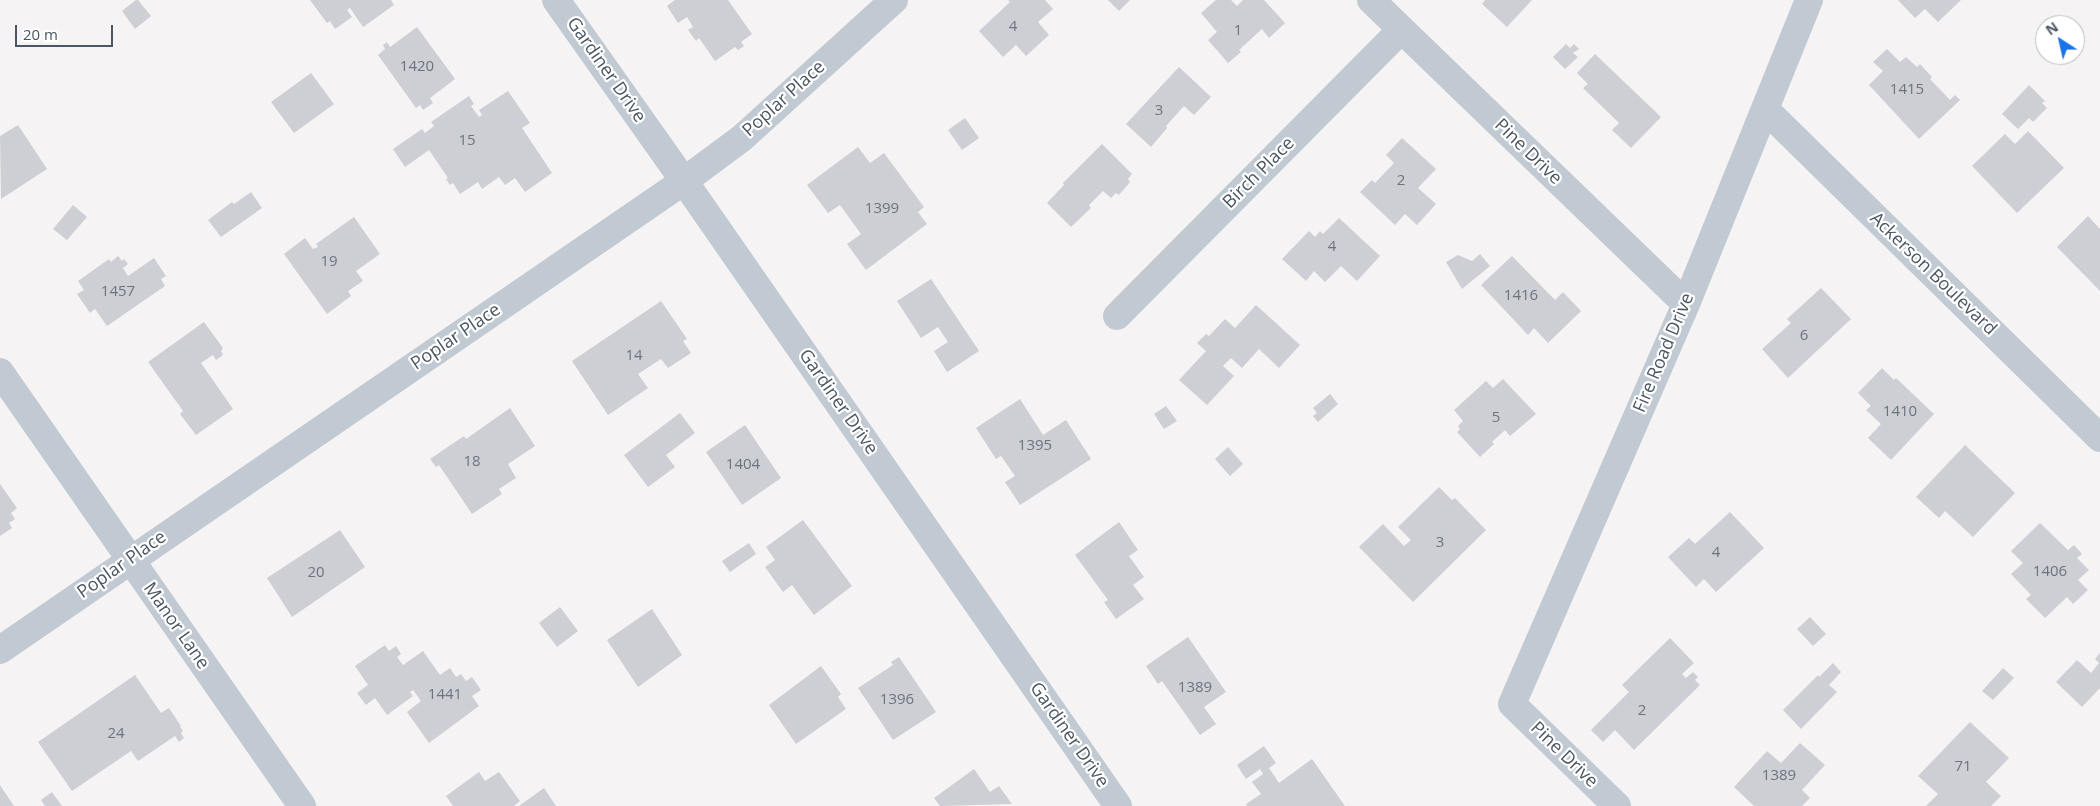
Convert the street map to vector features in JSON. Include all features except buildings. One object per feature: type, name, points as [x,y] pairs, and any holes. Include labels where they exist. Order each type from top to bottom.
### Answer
[{"type":"street","name":"Gardiner Drive","points":[[556,0],[1118,806]]},
{"type":"street","name":"Poplar Place","points":[[0,650],[684,181],[742,138],[894,0]]},
{"type":"street","name":"Pine Drive","points":[[1371,0],[1686,304]]},
{"type":"street","name":"Fire Road Drive","points":[[1512,704],[1686,304],[1809,0]]},
{"type":"street","name":"Birch Place","points":[[1116,316],[1401,30]]},
{"type":"street","name":"Ackerson Boulevard","points":[[1766,110],[2100,438]]},
{"type":"street","name":"Manor Lane","points":[[0,372],[302,806]]},
{"type":"street","name":"Pine Drive","points":[[1512,704],[1617,806]]}]
